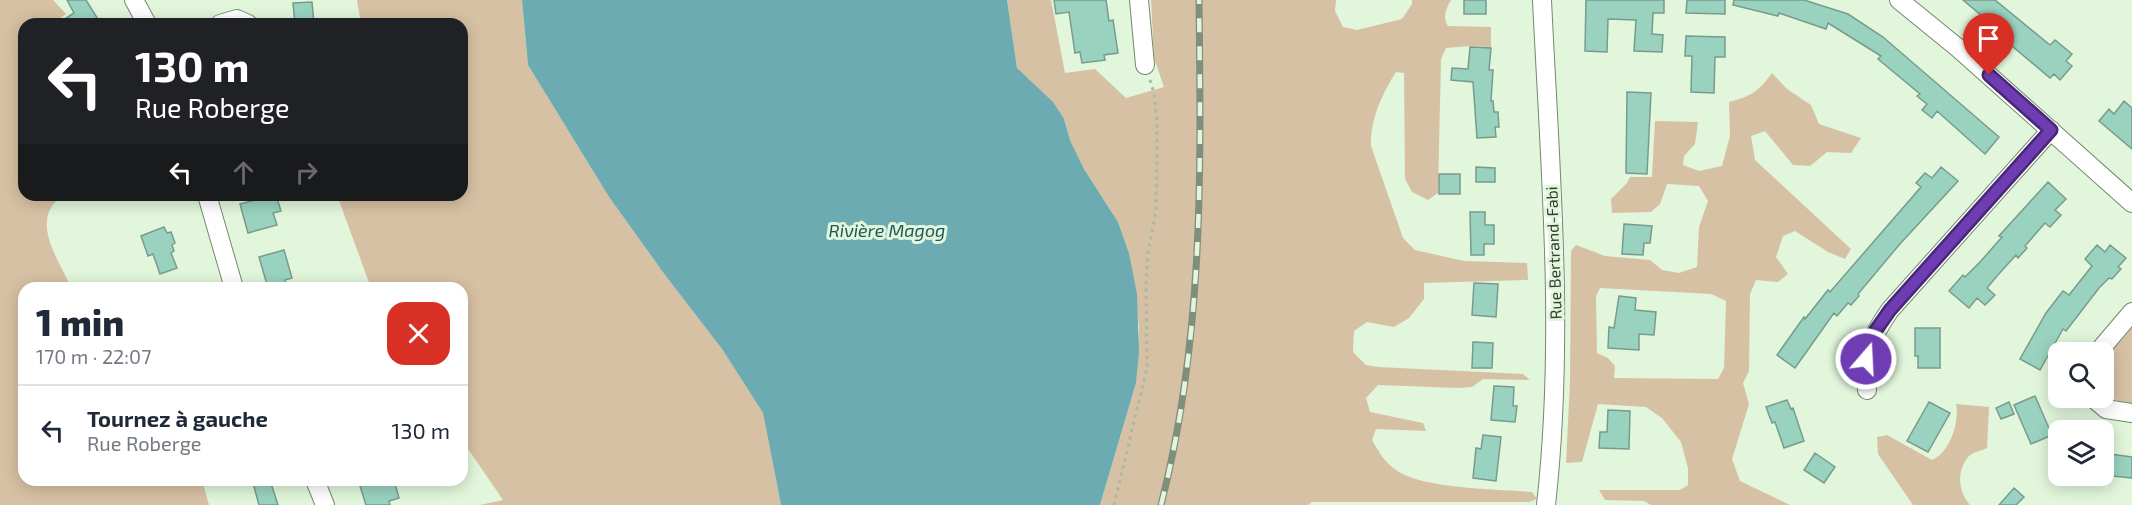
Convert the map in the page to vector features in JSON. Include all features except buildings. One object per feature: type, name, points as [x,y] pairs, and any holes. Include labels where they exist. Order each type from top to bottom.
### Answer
[{"type":"street","points":[[134,0],[144,18]]},
{"type":"street","points":[[1139,0],[1145,65]]},
{"type":"street","name":"Rue Bertrand-Fabi","points":[[1542,0],[1556,334],[1554,414],[1546,505]]},
{"type":"street","points":[[1899,0],[1958,48],[2132,203]]},
{"type":"street","points":[[1867,390],[1865,375],[1868,351],[1876,330],[1890,310],[2051,130]]},
{"type":"street","points":[[209,201],[232,282]]},
{"type":"street","points":[[2106,342],[2132,312]]},
{"type":"street","points":[[2104,408],[2132,413]]},
{"type":"street","points":[[317,486],[325,505]]},
{"type":"path","points":[[1113,505],[1147,368],[1146,286],[1148,252],[1156,211],[1157,123],[1154,93],[1145,65]]},
{"type":"shaded area","points":[[0,0],[53,0],[66,14],[61,18],[18,18],[18,201],[57,201],[48,215],[48,234],[68,282],[18,282],[18,486],[204,486],[209,505],[0,505]]},
{"type":"shaded area","points":[[357,0],[522,0],[528,65],[609,197],[722,349],[763,413],[781,505],[480,505],[503,500],[468,449],[468,282],[369,282],[339,201],[468,201],[468,18],[360,18]]},
{"type":"shaded area","points":[[1007,0],[1051,0],[1065,73],[1095,69],[1126,98],[1164,87],[1154,58],[1151,0],[1336,0],[1335,11],[1343,27],[1357,30],[1402,19],[1412,4],[1412,0],[1451,0],[1445,16],[1448,26],[1491,27],[1491,47],[1446,48],[1441,59],[1438,193],[1428,200],[1412,192],[1405,179],[1404,73],[1396,72],[1386,89],[1375,117],[1371,146],[1403,238],[1415,250],[1464,261],[1527,263],[1528,280],[1424,283],[1424,299],[1409,318],[1394,327],[1367,322],[1354,331],[1353,352],[1366,365],[1378,367],[1523,374],[1530,380],[1483,379],[1472,387],[1459,388],[1378,385],[1366,398],[1370,412],[1423,423],[1426,431],[1376,429],[1372,440],[1383,458],[1399,472],[1411,478],[1444,485],[1532,492],[1537,499],[1529,502],[1100,505],[1136,383],[1139,327],[1129,253],[1118,222],[1084,169],[1070,140],[1064,119],[1017,68]]},
{"type":"shaded area","points":[[1772,73],[1787,89],[1811,105],[1819,124],[1861,138],[1851,153],[1827,152],[1810,166],[1793,165],[1765,131],[1751,136],[1755,160],[1851,249],[1845,259],[1828,252],[1795,231],[1783,236],[1776,257],[1788,274],[1778,282],[1756,280],[1750,294],[1749,371],[1743,383],[1749,404],[1732,459],[1740,481],[1790,505],[1651,505],[1644,501],[1605,500],[1599,490],[1680,490],[1688,485],[1688,468],[1681,442],[1662,418],[1646,407],[1598,404],[1582,462],[1566,463],[1570,382],[1571,251],[1576,245],[1605,256],[1650,260],[1662,270],[1679,273],[1697,267],[1699,227],[1708,201],[1699,186],[1667,184],[1660,204],[1651,212],[1612,213],[1611,199],[1630,177],[1652,177],[1655,121],[1698,122],[1695,144],[1684,156],[1683,165],[1699,171],[1722,166],[1730,136],[1729,102],[1754,92]],"holes":[[[1600,288],[1711,294],[1726,301],[1724,368],[1718,379],[1614,378],[1615,366],[1608,358],[1597,353],[1596,296]]]},
{"type":"shaded area","points":[[2132,323],[2132,404],[2114,399],[2114,343]]},
{"type":"shaded area","points":[[1956,404],[1989,407],[1987,448],[1969,456],[1960,474],[1963,494],[1970,505],[1913,505],[1878,454],[1877,437],[1887,435],[1932,460],[1949,444],[1955,427]]},
{"type":"water","name":"Rivière Magog","points":[[522,0],[1007,0],[1017,68],[1053,102],[1064,119],[1070,140],[1084,169],[1118,222],[1129,253],[1137,294],[1139,353],[1136,383],[1100,505],[781,505],[763,413],[722,349],[609,197],[528,65]]},
{"type":"railway","points":[[1161,505],[1175,442],[1185,379],[1197,254],[1200,128],[1199,0]]},
{"type":"route","points":[[1866,359],[1876,330],[1890,310],[2051,130],[1989,75]]}]
